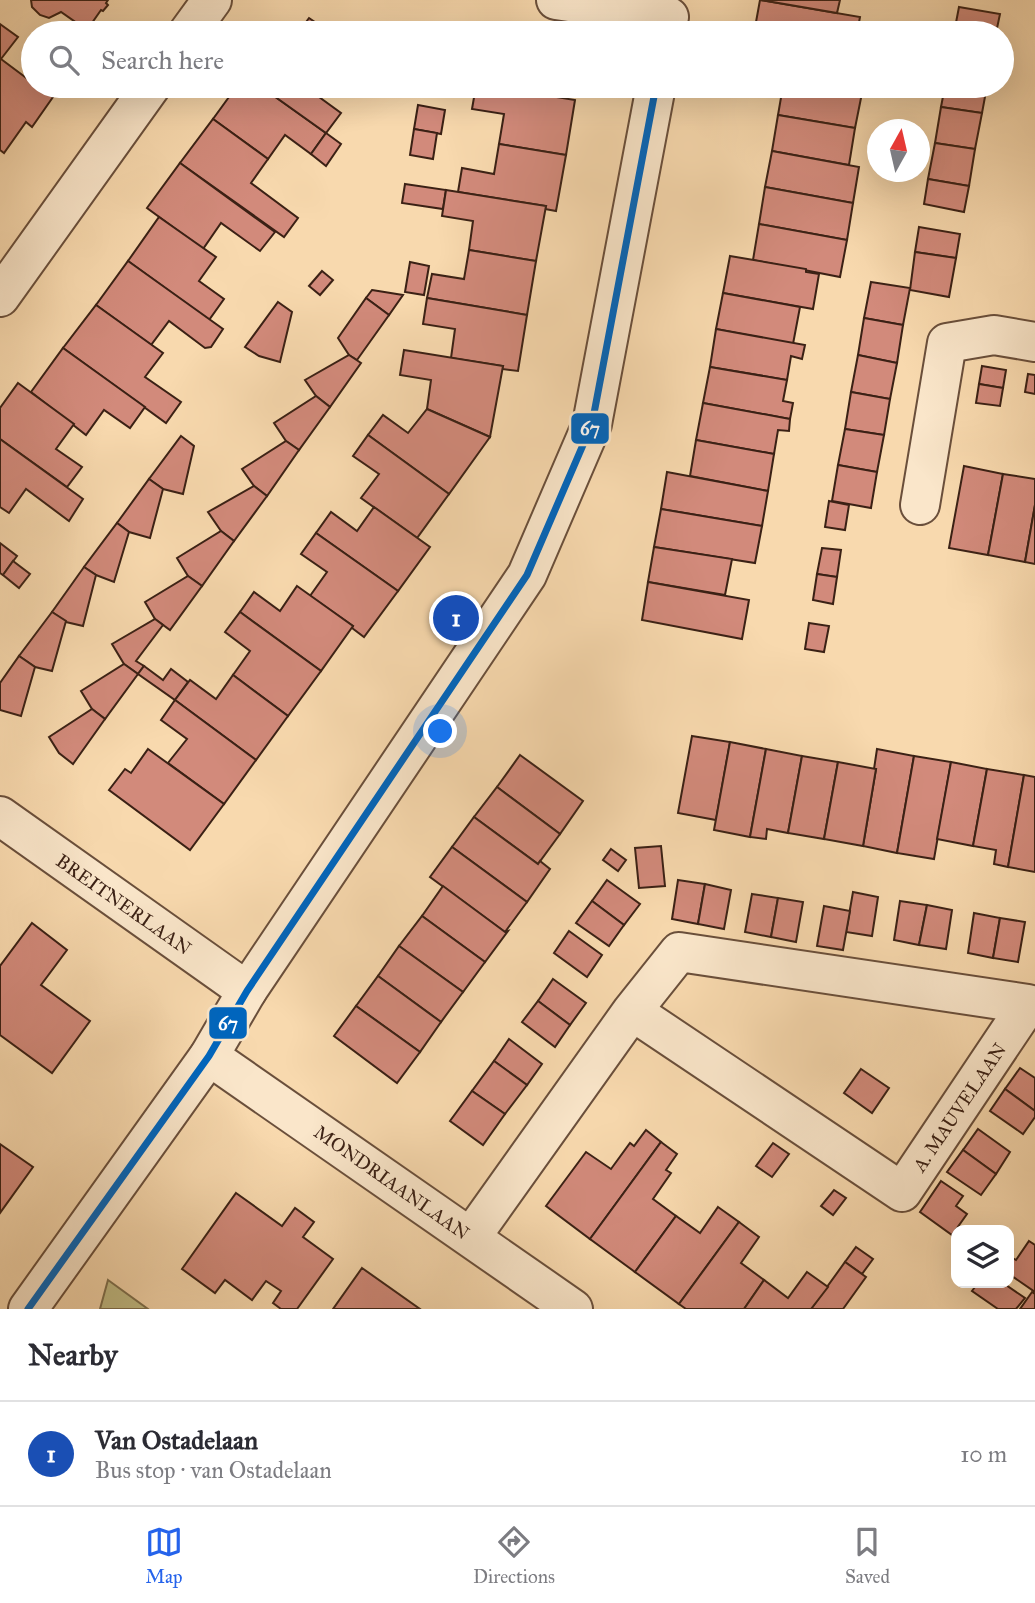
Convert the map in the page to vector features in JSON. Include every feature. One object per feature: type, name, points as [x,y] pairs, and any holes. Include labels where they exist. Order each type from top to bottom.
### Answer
[{"type":"street","points":[[197,21],[212,0]]},
{"type":"street","points":[[556,0],[669,17]]},
{"type":"street","points":[[0,297],[142,98]]},
{"type":"street","points":[[28,1309],[209,1056],[247,991],[527,576],[592,424],[654,98]]},
{"type":"street","points":[[920,505],[947,343],[994,335],[1035,342]]},
{"type":"street","name":"BREITNERLAAN","points":[[0,816],[247,991]]},
{"type":"street","name":"A. MAUVELAAN","points":[[471,1237],[632,1011],[679,952],[1028,1004],[902,1192],[632,1011]]},
{"type":"street","name":"MONDRIAANLAAN","points":[[209,1056],[573,1309]]},
{"type":"shaded area","points":[[108,1280],[148,1309],[100,1309]]},
{"type":"building","points":[[31,0],[108,0],[108,5],[93,21],[74,21],[61,12],[49,18],[40,15],[32,7]]},
{"type":"building","points":[[760,0],[860,17],[859,21],[756,21]]},
{"type":"building","points":[[761,0],[840,0],[837,13]]},
{"type":"building","points":[[959,7],[1000,14],[999,21],[956,21]]},
{"type":"building","points":[[0,24],[18,37],[1,59],[21,74],[21,98],[52,98],[32,127],[26,122],[4,153],[0,150]]},
{"type":"building","points":[[228,98],[277,98],[326,133],[311,154],[285,135],[268,159],[213,119]]},
{"type":"building","points":[[277,98],[320,98],[341,113],[326,133]]},
{"type":"building","points":[[474,98],[575,100],[566,155],[499,144],[504,114],[472,109]]},
{"type":"building","points":[[781,98],[861,98],[855,128],[778,115]]},
{"type":"building","points":[[943,98],[985,98],[982,113],[941,107]]},
{"type":"building","points":[[418,105],[445,110],[441,134],[414,129]]},
{"type":"building","points":[[941,107],[982,113],[975,149],[935,143]]},
{"type":"building","points":[[778,115],[855,128],[849,165],[772,151]]},
{"type":"building","points":[[213,119],[268,159],[251,183],[298,218],[284,237],[180,163]]},
{"type":"building","points":[[414,129],[437,133],[433,159],[410,155]]},
{"type":"building","points":[[326,133],[341,144],[326,166],[311,154]]},
{"type":"building","points":[[935,143],[975,149],[969,186],[930,179]]},
{"type":"building","points":[[499,144],[566,155],[556,211],[545,209],[546,206],[458,192],[462,168],[494,174]]},
{"type":"building","points":[[772,151],[859,167],[853,203],[765,187]]},
{"type":"building","points":[[180,163],[275,232],[260,251],[221,223],[203,249],[147,208]]},
{"type":"building","points":[[930,179],[969,186],[964,212],[924,204]]},
{"type":"building","points":[[405,184],[446,190],[443,209],[402,203]]},
{"type":"building","points":[[765,187],[853,203],[847,240],[759,224]]},
{"type":"building","points":[[446,190],[546,206],[536,261],[469,250],[473,221],[442,216]]},
{"type":"building","points":[[159,217],[216,257],[199,281],[224,299],[209,320],[128,261]]},
{"type":"building","points":[[759,224],[847,240],[840,277],[753,260]]},
{"type":"building","points":[[919,227],[960,234],[956,258],[915,252]]},
{"type":"building","points":[[469,250],[536,261],[527,315],[427,298],[432,274],[464,279]]},
{"type":"building","points":[[915,252],[956,258],[949,297],[910,290]]},
{"type":"building","points":[[730,256],[806,269],[806,272],[819,274],[813,309],[723,293]]},
{"type":"building","points":[[128,261],[223,329],[211,347],[205,348],[169,321],[151,345],[96,305]]},
{"type":"building","points":[[410,262],[429,266],[424,295],[405,292]]},
{"type":"building","points":[[322,271],[333,280],[320,295],[309,286]]},
{"type":"building","points":[[871,282],[910,288],[903,325],[864,318]]},
{"type":"building","points":[[372,290],[403,295],[389,315],[366,298]]},
{"type":"building","points":[[723,293],[800,307],[793,344],[716,329]]},
{"type":"building","points":[[366,298],[389,315],[357,360],[349,355],[338,338]]},
{"type":"building","points":[[427,298],[527,315],[518,371],[451,358],[455,329],[423,324]]},
{"type":"building","points":[[278,302],[292,312],[280,362],[259,356],[245,347]]},
{"type":"building","points":[[96,305],[163,353],[145,377],[181,402],[166,423],[63,348]]},
{"type":"building","points":[[864,318],[903,325],[897,363],[858,355]]},
{"type":"building","points":[[716,329],[805,345],[802,359],[791,356],[787,380],[710,367]]},
{"type":"building","points":[[63,348],[145,407],[130,428],[104,410],[86,435],[31,392]]},
{"type":"building","points":[[404,350],[503,366],[490,437],[427,409],[431,380],[400,375]]},
{"type":"building","points":[[349,355],[361,363],[330,407],[316,396],[305,380]]},
{"type":"building","points":[[858,355],[897,363],[890,399],[851,392]]},
{"type":"building","points":[[982,366],[1006,370],[1003,388],[979,384]]},
{"type":"building","points":[[710,367],[787,380],[783,401],[793,403],[790,419],[703,403]]},
{"type":"building","points":[[1028,374],[1035,375],[1035,394],[1025,392]]},
{"type":"building","points":[[18,383],[74,424],[56,449],[82,467],[67,487],[0,439],[0,408]]},
{"type":"building","points":[[979,384],[1003,388],[1000,406],[976,403]]},
{"type":"building","points":[[851,392],[890,399],[884,435],[845,429]]},
{"type":"building","points":[[316,396],[330,407],[299,450],[286,441],[274,423]]},
{"type":"building","points":[[703,403],[790,419],[789,431],[778,430],[774,454],[696,440]]},
{"type":"building","points":[[427,409],[490,437],[449,494],[368,435],[383,415],[408,433]]},
{"type":"building","points":[[845,429],[884,435],[877,472],[838,465]]},
{"type":"building","points":[[368,435],[449,494],[417,538],[361,498],[379,474],[353,456]]},
{"type":"building","points":[[181,436],[194,446],[183,494],[163,489],[149,479]]},
{"type":"building","points":[[0,439],[83,499],[69,521],[26,489],[9,513],[0,507]]},
{"type":"building","points":[[696,440],[774,454],[768,491],[690,476]]},
{"type":"building","points":[[286,441],[299,450],[267,496],[254,486],[242,469]]},
{"type":"building","points":[[838,465],[877,472],[871,508],[832,501]]},
{"type":"building","points":[[964,466],[1003,474],[988,555],[949,548]]},
{"type":"building","points":[[667,472],[768,491],[762,526],[661,509]]},
{"type":"building","points":[[1003,474],[1035,479],[1035,505],[1025,562],[988,555]]},
{"type":"building","points":[[149,479],[163,489],[150,538],[129,532],[117,523]]},
{"type":"building","points":[[254,486],[267,496],[234,541],[221,531],[208,512]]},
{"type":"building","points":[[829,501],[849,505],[845,530],[825,527]]},
{"type":"building","points":[[1035,505],[1035,564],[1025,562]]},
{"type":"building","points":[[374,507],[430,547],[398,591],[316,533],[331,512],[357,531]]},
{"type":"building","points":[[661,509],[762,526],[755,563],[654,547]]},
{"type":"building","points":[[117,523],[129,532],[114,582],[84,567]]},
{"type":"building","points":[[221,531],[234,541],[202,586],[188,576],[177,558]]},
{"type":"building","points":[[316,533],[398,591],[364,637],[352,628],[353,626],[310,596],[327,572],[301,554]]},
{"type":"building","points":[[0,543],[17,556],[3,575],[0,573]]},
{"type":"building","points":[[654,547],[732,559],[725,595],[648,582]]},
{"type":"building","points":[[822,548],[841,550],[837,577],[817,574]]},
{"type":"building","points":[[13,561],[30,574],[19,588],[3,575]]},
{"type":"building","points":[[84,567],[96,575],[83,626],[66,622],[52,612]]},
{"type":"building","points":[[817,574],[837,577],[833,604],[813,600]]},
{"type":"building","points":[[188,576],[202,586],[170,630],[155,619],[145,602]]},
{"type":"building","points":[[648,582],[749,600],[742,639],[642,620]]},
{"type":"building","points":[[297,586],[353,626],[321,671],[240,612],[254,592],[280,611]]},
{"type":"building","points":[[52,612],[66,621],[52,671],[35,667],[19,656]]},
{"type":"building","points":[[240,612],[321,671],[288,716],[233,675],[250,651],[225,632]]},
{"type":"building","points":[[155,619],[163,625],[136,661],[144,666],[138,674],[124,664],[112,644]]},
{"type":"building","points":[[809,623],[829,626],[824,652],[805,649]]},
{"type":"building","points":[[19,656],[35,667],[21,716],[0,710],[0,683]]},
{"type":"building","points":[[124,664],[138,674],[105,719],[92,709],[81,691]]},
{"type":"building","points":[[144,666],[163,680],[171,669],[188,682],[175,700],[138,674]]},
{"type":"building","points":[[233,675],[288,716],[256,760],[175,700],[190,680],[216,699]]},
{"type":"building","points":[[175,700],[256,760],[224,804],[168,763],[187,739],[161,720]]},
{"type":"building","points":[[92,709],[105,719],[73,764],[59,753],[49,737]]},
{"type":"building","points":[[692,736],[730,742],[716,820],[678,813]]},
{"type":"building","points":[[730,742],[766,749],[750,837],[714,830]]},
{"type":"building","points":[[148,749],[224,804],[190,850],[109,790],[125,769],[131,773]]},
{"type":"building","points":[[766,749],[802,756],[788,833],[767,829],[766,839],[750,837]]},
{"type":"building","points":[[877,749],[914,756],[897,853],[863,846]]},
{"type":"building","points":[[520,755],[583,801],[560,834],[497,787]]},
{"type":"building","points":[[802,756],[838,762],[824,839],[788,833]]},
{"type":"building","points":[[914,756],[951,762],[934,859],[897,853]]},
{"type":"building","points":[[838,762],[876,769],[863,846],[824,839]]},
{"type":"building","points":[[951,762],[987,769],[973,846],[937,839]]},
{"type":"building","points":[[987,769],[1024,775],[1008,867],[994,864],[996,850],[973,846]]},
{"type":"building","points":[[1024,775],[1035,777],[1035,872],[1008,867]]},
{"type":"building","points":[[497,787],[560,834],[538,864],[474,817]]},
{"type":"building","points":[[474,817],[538,864],[540,861],[550,869],[527,902],[452,847]]},
{"type":"building","points":[[661,846],[665,886],[639,888],[635,848]]},
{"type":"building","points":[[452,847],[527,902],[505,932],[430,877]]},
{"type":"building","points":[[611,849],[626,860],[618,871],[603,860]]},
{"type":"building","points":[[607,880],[640,904],[624,925],[592,901]]},
{"type":"building","points":[[678,880],[705,884],[698,924],[672,919]]},
{"type":"building","points":[[705,884],[731,890],[724,929],[698,924]]},
{"type":"building","points":[[443,886],[505,932],[508,931],[485,962],[422,916]]},
{"type":"building","points":[[853,892],[878,897],[872,936],[846,932]]},
{"type":"building","points":[[752,894],[778,898],[771,937],[745,932]]},
{"type":"building","points":[[778,898],[803,902],[796,942],[771,937]]},
{"type":"building","points":[[592,901],[624,925],[609,946],[576,923]]},
{"type":"building","points":[[900,901],[927,905],[919,945],[894,940]]},
{"type":"building","points":[[927,905],[952,910],[946,949],[919,945]]},
{"type":"building","points":[[824,906],[850,911],[843,950],[817,946]]},
{"type":"building","points":[[974,913],[1000,918],[993,958],[968,953]]},
{"type":"building","points":[[422,916],[485,962],[463,992],[399,946]]},
{"type":"building","points":[[1000,918],[1025,922],[1018,962],[993,958]]},
{"type":"building","points":[[32,923],[67,950],[41,985],[90,1021],[52,1073],[0,1035],[0,966]]},
{"type":"building","points":[[569,931],[602,955],[587,977],[554,953]]},
{"type":"building","points":[[399,946],[463,992],[441,1022],[378,976]]},
{"type":"building","points":[[378,976],[441,1022],[420,1052],[356,1006]]},
{"type":"building","points":[[553,979],[586,1003],[570,1025],[538,1001]]},
{"type":"building","points":[[538,1001],[570,1025],[555,1047],[522,1022]]},
{"type":"building","points":[[356,1006],[420,1052],[397,1083],[334,1036]]},
{"type":"building","points":[[509,1039],[542,1064],[527,1085],[494,1061]]},
{"type":"building","points":[[494,1061],[527,1085],[505,1114],[472,1091]]},
{"type":"building","points":[[1020,1068],[1035,1078],[1035,1111],[1005,1089]]},
{"type":"building","points":[[861,1069],[889,1088],[872,1113],[844,1093]]},
{"type":"building","points":[[1005,1089],[1035,1111],[1035,1117],[1023,1134],[990,1111]]},
{"type":"building","points":[[472,1091],[505,1114],[483,1145],[450,1121]]},
{"type":"building","points":[[978,1129],[1010,1152],[996,1174],[963,1150]]},
{"type":"building","points":[[646,1130],[661,1142],[590,1239],[546,1206],[586,1152],[611,1169],[630,1143],[634,1146]]},
{"type":"building","points":[[661,1142],[677,1154],[666,1170],[671,1173],[653,1199],[676,1216],[635,1272],[590,1239]]},
{"type":"building","points":[[773,1143],[789,1154],[772,1177],[756,1166]]},
{"type":"building","points":[[0,1144],[33,1167],[0,1213]]},
{"type":"building","points":[[963,1150],[996,1174],[981,1195],[947,1172]]},
{"type":"building","points":[[941,1181],[963,1196],[956,1206],[967,1214],[959,1225],[951,1225],[951,1234],[920,1212]]},
{"type":"building","points":[[834,1190],[846,1198],[833,1215],[821,1206]]},
{"type":"building","points":[[236,1193],[282,1226],[295,1208],[314,1222],[303,1237],[333,1259],[297,1309],[281,1309],[273,1303],[281,1291],[266,1281],[252,1300],[225,1280],[215,1293],[182,1269]]},
{"type":"building","points":[[718,1207],[739,1222],[679,1304],[635,1272],[676,1216],[700,1233]]},
{"type":"building","points":[[739,1222],[759,1237],[741,1263],[764,1280],[744,1309],[686,1309],[679,1304]]},
{"type":"building","points":[[1029,1241],[1035,1245],[1035,1292],[1014,1277],[1014,1259],[1016,1260]]},
{"type":"building","points":[[856,1247],[873,1259],[862,1274],[845,1262]]},
{"type":"building","points":[[845,1262],[866,1277],[843,1309],[811,1309]]},
{"type":"building","points":[[362,1268],[420,1309],[333,1309]]},
{"type":"building","points":[[807,1272],[828,1287],[811,1309],[744,1309],[764,1280],[788,1298]]},
{"type":"building","points":[[974,1288],[1010,1288],[1025,1298],[1016,1309],[998,1309],[972,1291]]},
{"type":"building","points":[[1032,1292],[1035,1294],[1035,1309],[1020,1309]]},
{"type":"transit line","name":"67","points":[[28,1309],[209,1056],[247,991],[527,575],[592,424],[654,98]]},
{"type":"place","name":"Van Ostadelaan","points":[[456,618]]}]
